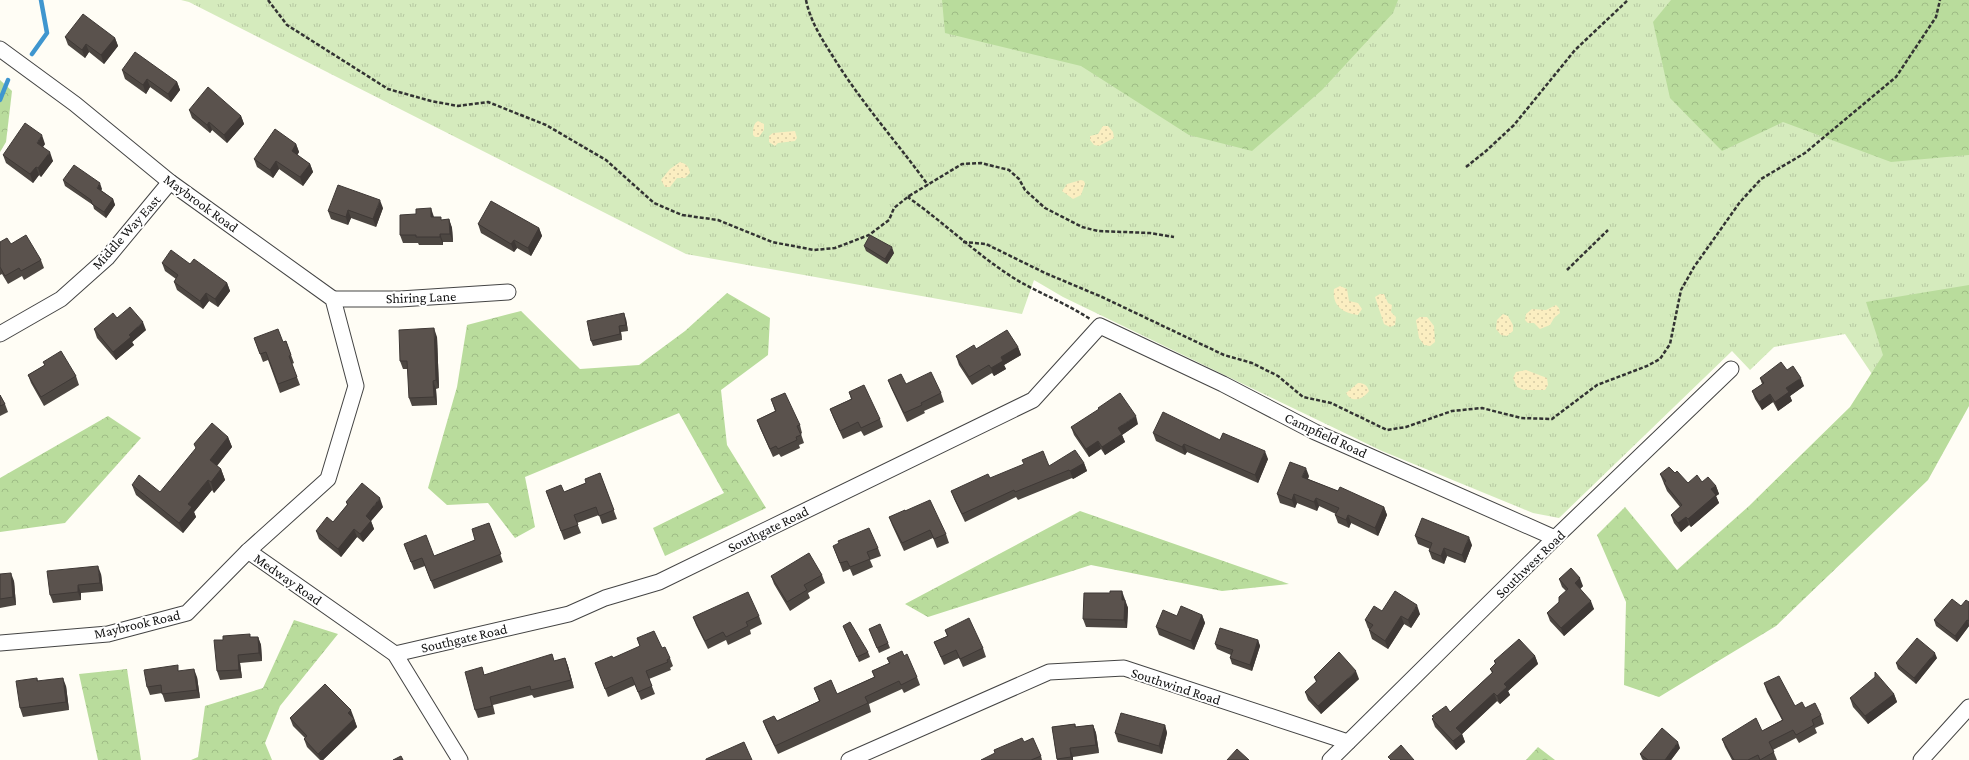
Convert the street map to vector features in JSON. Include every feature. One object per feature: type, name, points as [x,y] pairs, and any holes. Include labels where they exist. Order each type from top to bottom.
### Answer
[{"type":"street","name":"Maybrook Road","points":[[0,49],[75,104],[170,182],[334,299]]},
{"type":"street","name":"Middle Way East","points":[[0,334],[61,299],[107,258],[170,182]]},
{"type":"street","name":"Shiring Lane","points":[[334,299],[415,298],[508,292]]},
{"type":"street","name":"Medway Road","points":[[334,299],[356,386],[328,479],[248,551],[395,654],[460,760]]},
{"type":"street","name":"Campfield Road","points":[[1100,326],[1223,384],[1315,432],[1555,538]]},
{"type":"street","name":"Southgate Road","points":[[395,654],[569,614],[605,598],[659,582],[1034,400],[1100,326]]},
{"type":"street","name":"Southwest Road","points":[[1330,760],[1555,538],[1731,369]]},
{"type":"street","name":"Maybrook Road","points":[[0,643],[108,634],[188,613],[248,551]]},
{"type":"street","name":"Southwind Road","points":[[849,760],[1049,672],[1124,668],[1348,742]]},
{"type":"street","points":[[1921,760],[1969,707]]},
{"type":"path","points":[[268,0],[287,25],[388,89],[431,101],[458,106],[488,102],[546,125],[606,160],[654,203],[682,215],[718,220],[772,242],[814,250],[835,248],[869,235],[889,220],[894,208],[909,196],[962,164],[981,162],[1009,170],[1019,179],[1025,190],[1045,208],[1082,227],[1098,231],[1150,233],[1174,237]]},
{"type":"path","points":[[806,0],[808,9],[820,36],[850,85],[928,185]]},
{"type":"path","points":[[1466,167],[1514,125],[1575,50],[1628,0]]},
{"type":"path","points":[[963,242],[986,244],[1045,273],[1102,297],[1224,355],[1252,363],[1278,376],[1303,397],[1331,403],[1387,430],[1406,428],[1452,411],[1482,408],[1521,418],[1552,419],[1597,384],[1647,366],[1660,359],[1670,344],[1681,290],[1694,267],[1740,202],[1761,179],[1805,153],[1896,77],[1936,17],[1940,0]]},
{"type":"path","points":[[909,196],[909,198],[963,242],[1008,274],[1072,307],[1100,326]]},
{"type":"path","points":[[1568,270],[1608,230]]},
{"type":"green space","points":[[181,0],[1969,0],[1969,376],[1882,389],[1845,334],[1774,347],[1750,370],[1732,351],[1559,518],[1533,513],[1382,451],[1063,297],[1034,280],[1022,314],[686,254],[189,2]]},
{"type":"green space","points":[[942,0],[1398,0],[1393,13],[1322,90],[1252,151],[1189,135],[1081,66],[945,33]]},
{"type":"green space","points":[[1671,0],[1969,0],[1969,155],[1891,162],[1783,122],[1722,151],[1670,98],[1653,22]]},
{"type":"green space","points":[[0,80],[12,91],[6,142],[0,152]]},
{"type":"green space","points":[[1969,285],[1969,406],[1928,480],[1776,626],[1659,697],[1624,685],[1626,602],[1597,535],[1625,507],[1677,570],[1749,506],[1850,407],[1883,355],[1866,302]]},
{"type":"green space","points":[[727,293],[770,318],[768,355],[721,390],[727,445],[766,508],[665,556],[653,528],[724,493],[679,413],[525,477],[535,527],[515,538],[488,503],[447,505],[428,488],[457,387],[467,325],[521,311],[580,369],[639,365],[685,331]]},
{"type":"green space","points":[[108,416],[141,438],[65,523],[0,532],[0,478]]},
{"type":"green space","points":[[1080,511],[1289,584],[1222,591],[1091,565],[928,617],[905,604]]},
{"type":"green space","points":[[294,620],[338,634],[280,706],[265,743],[272,760],[191,760],[198,757],[205,706],[263,688]]},
{"type":"green space","points":[[127,669],[141,760],[98,760],[79,674]]},
{"type":"green space","points":[[1538,747],[1555,760],[1526,760]]},
{"type":"sand","points":[[758,121],[764,124],[764,130],[759,137],[755,137],[753,135],[753,129],[754,125]]},
{"type":"sand","points":[[1103,126],[1108,126],[1113,132],[1114,138],[1099,146],[1094,145],[1090,140],[1090,136],[1098,134]]},
{"type":"sand","points":[[795,131],[797,138],[795,141],[778,143],[775,146],[769,142],[769,136],[773,133]]},
{"type":"sand","points":[[680,162],[687,166],[690,173],[685,178],[677,178],[670,187],[665,187],[661,180],[670,169]]},
{"type":"sand","points":[[1081,180],[1084,181],[1085,184],[1081,195],[1073,199],[1062,191],[1067,184]]},
{"type":"sand","points":[[1340,286],[1347,289],[1349,301],[1358,303],[1362,309],[1358,315],[1343,310],[1337,304],[1334,289]]},
{"type":"sand","points":[[1380,294],[1384,294],[1388,303],[1392,305],[1391,312],[1396,317],[1395,325],[1390,327],[1384,324],[1375,297]]},
{"type":"sand","points":[[1556,305],[1559,308],[1560,313],[1554,318],[1550,325],[1540,329],[1534,323],[1528,323],[1525,320],[1526,314],[1532,309],[1546,310]]},
{"type":"sand","points":[[1503,314],[1508,316],[1513,325],[1513,331],[1507,336],[1501,335],[1496,329],[1497,320]]},
{"type":"sand","points":[[1420,317],[1427,317],[1434,326],[1435,342],[1430,346],[1424,345],[1419,338],[1416,320]]},
{"type":"sand","points":[[1526,370],[1547,378],[1548,385],[1545,390],[1524,390],[1517,387],[1513,378],[1516,372]]},
{"type":"sand","points":[[1358,383],[1365,385],[1369,391],[1361,398],[1351,398],[1346,393]]},
{"type":"building","points":[[83,14],[115,38],[101,55],[86,44],[82,50],[65,37]]},
{"type":"building","points":[[135,52],[177,82],[168,94],[147,79],[143,85],[122,70]]},
{"type":"building","points":[[208,87],[241,116],[224,135],[209,122],[207,125],[189,110]]},
{"type":"building","points":[[25,123],[42,135],[37,143],[50,152],[38,168],[36,167],[30,174],[3,155]]},
{"type":"building","points":[[275,129],[296,144],[292,151],[310,164],[300,177],[276,161],[270,170],[254,159]]},
{"type":"building","points":[[74,165],[100,183],[97,188],[113,199],[104,212],[92,204],[91,200],[63,180]]},
{"type":"building","points":[[338,185],[380,200],[373,219],[348,210],[346,217],[328,211]]},
{"type":"building","points":[[491,201],[539,228],[528,248],[514,240],[511,244],[478,224]]},
{"type":"building","points":[[431,208],[431,217],[441,217],[441,220],[449,219],[450,234],[440,234],[440,237],[400,235],[400,215],[416,214],[416,209]]},
{"type":"building","points":[[26,235],[41,260],[21,271],[19,268],[5,276],[0,267],[0,242],[7,238],[11,244]]},
{"type":"building","points":[[870,235],[892,247],[885,259],[864,246]]},
{"type":"building","points":[[171,250],[190,264],[194,259],[227,283],[215,299],[206,293],[200,301],[174,282],[178,275],[162,263]]},
{"type":"building","points":[[130,307],[143,322],[129,335],[131,337],[113,352],[94,329],[113,313],[117,318]]},
{"type":"building","points":[[624,313],[626,325],[619,326],[620,334],[591,341],[587,321]]},
{"type":"building","points":[[434,328],[436,380],[433,381],[434,397],[409,398],[407,361],[400,361],[399,330]]},
{"type":"building","points":[[278,329],[283,342],[286,341],[291,355],[289,356],[297,377],[278,384],[266,352],[260,354],[254,338]]},
{"type":"building","points":[[1007,330],[1018,347],[1001,357],[1003,361],[991,368],[989,365],[969,377],[956,356],[974,345],[976,349]]},
{"type":"building","points":[[61,351],[76,376],[41,397],[28,375],[45,365],[43,362]]},
{"type":"building","points":[[1781,362],[1787,370],[1793,366],[1801,378],[1786,388],[1789,392],[1775,402],[1770,394],[1759,402],[1752,391],[1764,383],[1760,378]]},
{"type":"building","points":[[931,372],[941,393],[921,403],[922,405],[904,413],[888,380],[901,374],[906,384]]},
{"type":"building","points":[[864,385],[880,419],[861,428],[858,422],[840,431],[830,409],[852,399],[849,392]]},
{"type":"building","points":[[785,393],[800,425],[797,426],[801,435],[796,437],[797,440],[778,449],[776,446],[770,449],[757,420],[776,411],[771,399]]},
{"type":"building","points":[[1120,393],[1136,416],[1118,428],[1122,434],[1102,447],[1098,441],[1086,449],[1071,427]]},
{"type":"building","points":[[0,395],[5,404],[0,406]]},
{"type":"building","points":[[1163,412],[1220,440],[1223,433],[1265,451],[1255,475],[1184,444],[1182,447],[1153,433]]},
{"type":"building","points":[[212,423],[228,437],[210,460],[221,469],[211,482],[208,480],[188,504],[192,507],[179,523],[132,485],[139,475],[160,492],[196,448],[194,444]]},
{"type":"building","points":[[1075,450],[1084,463],[1070,471],[1069,470],[1015,492],[1014,490],[962,514],[951,491],[988,474],[990,478],[1024,464],[1022,460],[1043,451],[1049,466]]},
{"type":"building","points":[[1290,462],[1306,468],[1302,477],[1338,491],[1340,487],[1384,507],[1375,528],[1348,515],[1346,520],[1335,515],[1339,508],[1316,498],[1314,502],[1294,494],[1292,500],[1277,494]]},
{"type":"building","points":[[1669,467],[1675,473],[1677,471],[1688,483],[1697,475],[1702,482],[1708,477],[1716,486],[1711,489],[1716,495],[1688,519],[1686,517],[1678,523],[1671,515],[1682,505],[1664,483],[1666,481],[1660,474]]},
{"type":"building","points":[[600,473],[614,510],[599,516],[596,507],[574,515],[578,525],[561,531],[546,491],[561,485],[564,492],[586,483],[585,479]]},
{"type":"building","points":[[362,483],[380,498],[366,516],[371,521],[360,534],[354,529],[338,549],[316,531],[327,517],[333,522],[348,504],[346,502]]},
{"type":"building","points":[[930,500],[946,534],[934,539],[930,530],[902,543],[889,517]]},
{"type":"building","points":[[1422,518],[1469,537],[1462,555],[1444,548],[1441,556],[1429,551],[1432,543],[1415,536]]},
{"type":"building","points":[[489,523],[501,554],[431,581],[422,558],[411,562],[404,544],[426,535],[434,556],[475,540],[472,529]]},
{"type":"building","points":[[869,528],[878,548],[867,552],[870,559],[850,567],[847,561],[840,563],[833,546],[839,543],[838,541]]},
{"type":"building","points":[[809,553],[822,575],[804,585],[807,590],[787,602],[771,576]]},
{"type":"building","points":[[98,566],[100,583],[78,585],[78,592],[50,595],[47,571]]},
{"type":"building","points":[[1571,568],[1580,578],[1575,583],[1591,601],[1561,628],[1547,613],[1559,602],[1559,597],[1568,589],[1559,579]]},
{"type":"building","points":[[11,573],[13,597],[0,599],[0,574]]},
{"type":"building","points":[[1110,591],[1122,591],[1122,600],[1125,600],[1124,620],[1083,619],[1084,593],[1110,593]]},
{"type":"building","points":[[1395,591],[1417,605],[1408,620],[1401,616],[1385,641],[1369,630],[1373,625],[1365,620],[1374,606],[1382,611]]},
{"type":"building","points":[[748,592],[759,616],[746,622],[748,626],[726,637],[723,632],[705,641],[693,617]]},
{"type":"building","points":[[1952,599],[1961,606],[1966,600],[1969,602],[1969,621],[1967,620],[1955,636],[1934,620]]},
{"type":"building","points":[[1181,606],[1202,615],[1191,641],[1156,627],[1163,610],[1177,616]]},
{"type":"building","points":[[969,618],[983,648],[960,659],[956,650],[941,657],[934,642],[948,636],[945,630]]},
{"type":"building","points":[[850,622],[868,652],[857,657],[843,626]]},
{"type":"building","points":[[880,624],[888,643],[877,648],[869,629]]},
{"type":"building","points":[[1220,628],[1258,640],[1250,665],[1230,658],[1233,650],[1215,644]]},
{"type":"building","points":[[654,631],[662,648],[665,647],[670,658],[667,660],[668,662],[646,671],[652,686],[638,692],[632,677],[605,689],[595,663],[612,656],[613,658],[640,646],[637,638]]},
{"type":"building","points":[[250,634],[250,637],[258,637],[259,653],[238,655],[239,670],[217,671],[214,640],[223,640],[223,636]]},
{"type":"building","points":[[1917,638],[1935,653],[1914,678],[1896,663]]},
{"type":"building","points":[[1519,639],[1535,656],[1504,684],[1507,687],[1497,696],[1494,693],[1456,728],[1462,734],[1453,741],[1432,719],[1434,717],[1432,716],[1446,706],[1450,712],[1493,672],[1490,669],[1496,663],[1494,661]]},
{"type":"building","points":[[902,651],[904,656],[907,654],[917,677],[901,685],[899,681],[865,697],[868,703],[775,746],[763,721],[774,716],[777,721],[820,701],[814,688],[831,680],[837,694],[875,677],[872,671],[890,663],[887,658]]},
{"type":"building","points":[[1339,652],[1356,671],[1318,706],[1305,692],[1317,681],[1314,677]]},
{"type":"building","points":[[552,654],[554,661],[565,658],[571,680],[531,690],[530,686],[490,697],[492,706],[475,710],[465,672],[482,667],[484,675]]},
{"type":"building","points":[[178,665],[178,671],[194,669],[197,690],[162,694],[161,685],[147,687],[144,670]]},
{"type":"building","points":[[1875,672],[1894,694],[1865,716],[1850,698],[1875,677]]},
{"type":"building","points":[[1779,676],[1795,706],[1802,702],[1805,708],[1815,703],[1821,715],[1812,720],[1814,725],[1796,735],[1793,730],[1769,742],[1774,752],[1760,760],[1758,755],[1748,760],[1734,760],[1722,739],[1756,718],[1762,731],[1783,720],[1764,683]]},
{"type":"building","points":[[37,678],[37,681],[63,678],[66,702],[20,708],[16,681]]},
{"type":"building","points":[[325,684],[351,710],[348,713],[354,719],[318,754],[304,739],[307,736],[290,718]]},
{"type":"building","points":[[1121,713],[1165,725],[1159,746],[1115,733]]},
{"type":"building","points":[[1075,724],[1075,727],[1093,725],[1096,745],[1070,748],[1071,757],[1057,759],[1052,727]]},
{"type":"building","points":[[1662,728],[1678,742],[1665,760],[1648,760],[1640,754]]},
{"type":"building","points":[[1022,738],[1024,742],[1033,738],[1041,756],[1031,760],[981,760],[995,753],[994,750]]},
{"type":"building","points":[[744,742],[752,760],[706,760],[706,759]]},
{"type":"building","points":[[1401,745],[1414,760],[1391,760],[1388,757]]},
{"type":"building","points":[[1237,749],[1249,760],[1227,760]]},
{"type":"building","points":[[401,756],[403,760],[393,760]]},
{"type":"waterway","points":[[32,54],[47,33],[41,0]]},
{"type":"waterway","points":[[0,100],[8,80]]}]
